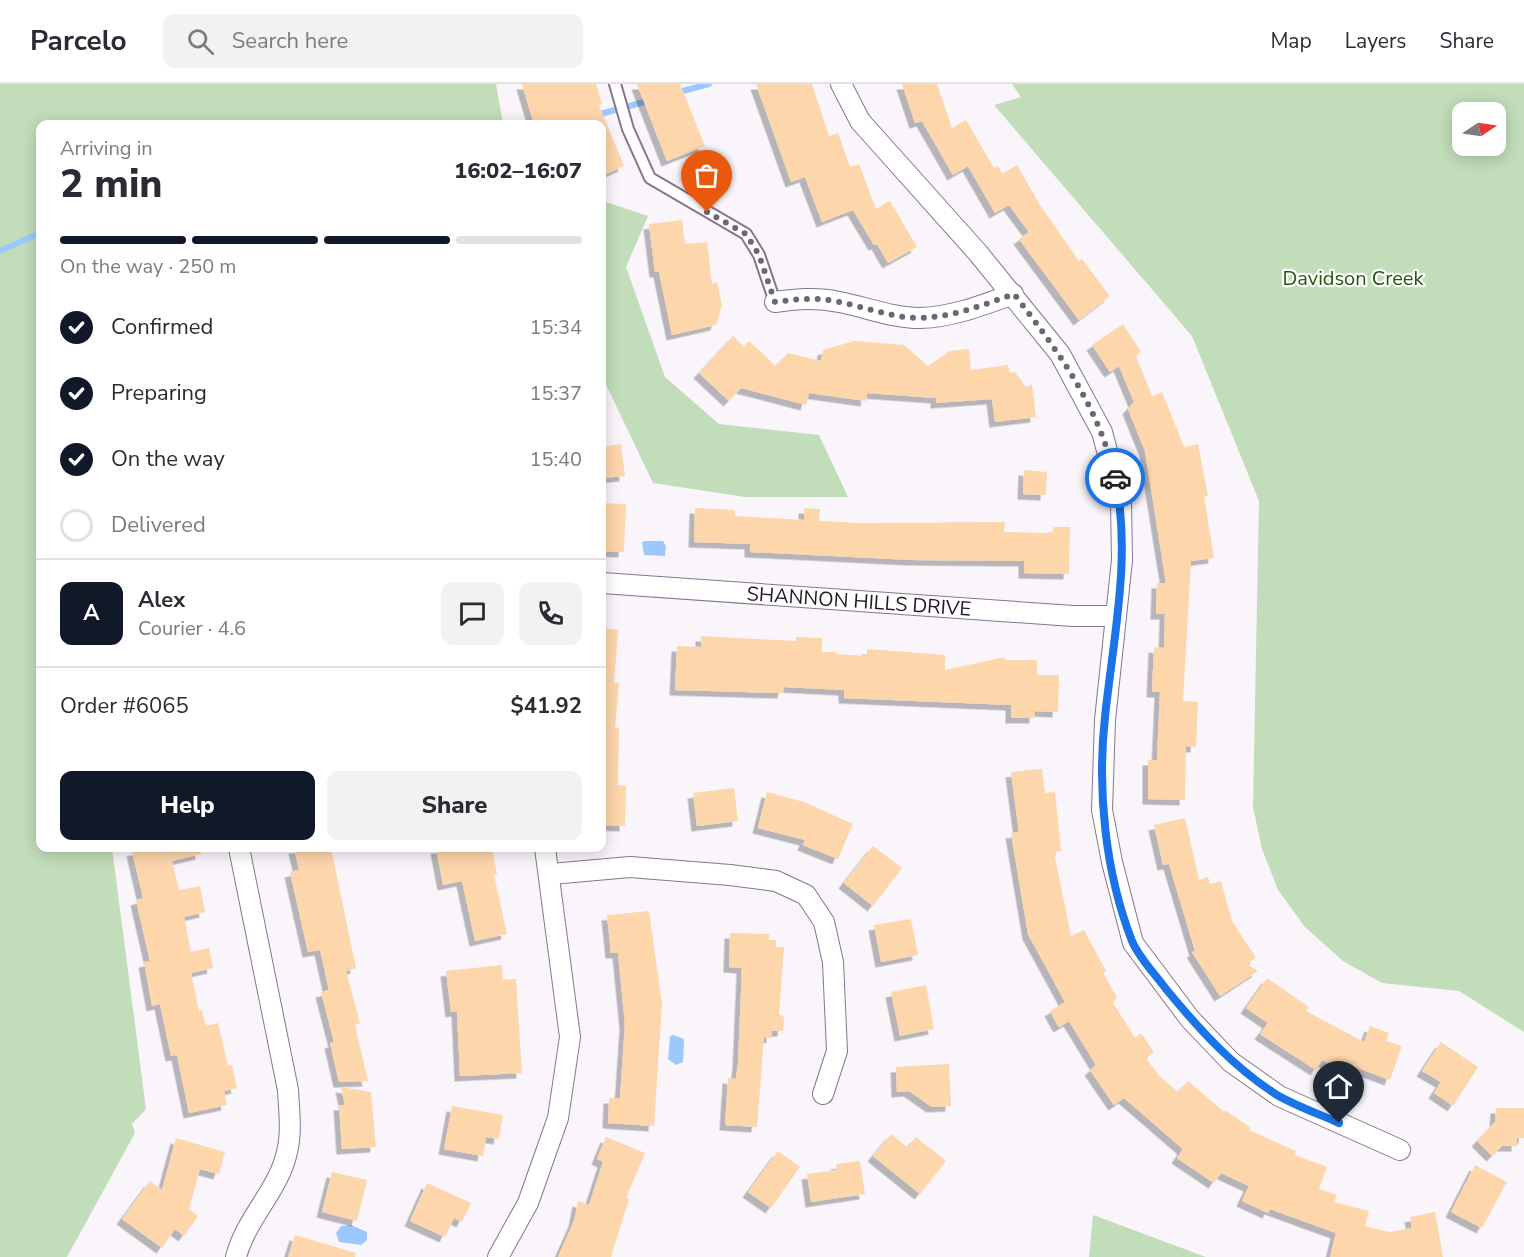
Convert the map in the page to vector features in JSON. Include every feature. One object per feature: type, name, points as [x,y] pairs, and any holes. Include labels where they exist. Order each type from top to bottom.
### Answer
[{"type":"street","points":[[841,84],[860,121],[1014,294],[1060,354],[1102,432],[1121,503],[1122,560],[1105,720],[1102,810],[1117,885],[1132,943],[1190,1019],[1231,1062],[1279,1096],[1400,1150]]},
{"type":"street","points":[[775,302],[802,298],[838,301],[884,314],[920,318],[961,313],[1014,294]]},
{"type":"street","name":"SHANNON HILLS DRIVE","points":[[606,583],[1074,616],[1116,616]]},
{"type":"street","points":[[236,1257],[244,1230],[277,1178],[287,1152],[290,1121],[288,1090],[240,852]]},
{"type":"street","points":[[498,1257],[528,1203],[558,1118],[570,1037],[551,874],[546,852]]},
{"type":"street","points":[[551,874],[630,867],[730,875],[776,881],[806,895],[824,922],[833,962],[837,1051],[823,1094]]},
{"type":"lane","points":[[615,84],[628,129],[650,178],[746,234],[759,255],[775,302]]},
{"type":"green space","points":[[0,84],[496,84],[502,120],[36,120],[36,852],[113,852],[146,1109],[132,1124],[135,1133],[67,1257],[0,1257]]},
{"type":"green space","name":"Davidson Creek","points":[[1012,84],[1524,84],[1524,1032],[1459,991],[1382,983],[1343,961],[1305,927],[1278,890],[1262,849],[1253,807],[1259,501],[1192,336],[994,105],[1021,97]]},
{"type":"green space","points":[[606,202],[648,216],[626,267],[665,377],[719,424],[819,435],[848,497],[745,497],[653,483],[606,384]]},
{"type":"green space","points":[[1093,1215],[1206,1257],[1089,1257]]},
{"type":"water","points":[[663,541],[666,546],[665,556],[644,555],[642,542]]},
{"type":"water","points":[[670,1036],[684,1039],[683,1062],[676,1065],[668,1059]]},
{"type":"water","points":[[351,1225],[367,1232],[367,1240],[361,1245],[339,1242],[336,1233],[341,1226]]},
{"type":"building","points":[[522,84],[596,84],[602,104],[599,105],[605,120],[533,120]]},
{"type":"building","points":[[637,84],[680,84],[705,146],[667,161]]},
{"type":"building","points":[[756,84],[812,84],[829,136],[838,133],[850,167],[859,164],[876,209],[890,201],[917,247],[888,263],[853,210],[822,222],[805,177],[791,182]]},
{"type":"building","points":[[902,84],[937,84],[952,128],[966,120],[994,168],[998,166],[1002,174],[1017,165],[1040,205],[1079,261],[1082,259],[1110,296],[1079,320],[1019,239],[1029,232],[1009,205],[995,213],[968,166],[953,175],[922,121],[915,123]]},
{"type":"building","points":[[606,122],[624,166],[606,174]]},
{"type":"building","points":[[682,220],[685,244],[707,242],[712,284],[717,282],[722,305],[716,325],[672,335],[659,272],[655,272],[649,224]]},
{"type":"building","points":[[1123,324],[1141,352],[1136,356],[1152,396],[1162,392],[1184,447],[1198,444],[1208,496],[1204,497],[1214,558],[1191,561],[1183,701],[1198,702],[1196,747],[1186,746],[1185,800],[1148,799],[1148,760],[1157,760],[1160,692],[1152,692],[1154,647],[1164,648],[1165,614],[1156,614],[1157,583],[1166,583],[1145,451],[1128,409],[1134,402],[1119,366],[1110,372],[1092,345]]},
{"type":"building","points":[[733,336],[744,346],[749,341],[776,366],[788,353],[821,361],[823,350],[854,341],[904,345],[928,366],[950,351],[969,349],[971,370],[1008,365],[1010,373],[1015,372],[1026,387],[1032,384],[1036,417],[995,422],[992,399],[936,403],[936,398],[867,393],[866,401],[809,393],[806,405],[741,388],[729,401],[699,373]]},
{"type":"building","points":[[621,444],[625,476],[606,478],[606,446]]},
{"type":"building","points":[[1024,470],[1047,472],[1046,495],[1023,494]]},
{"type":"building","points":[[606,503],[626,504],[624,552],[606,551]]},
{"type":"building","points":[[695,508],[735,510],[735,516],[804,520],[804,508],[820,509],[819,521],[862,523],[1005,522],[1004,532],[1052,533],[1054,527],[1070,527],[1069,574],[1024,573],[1024,561],[913,560],[750,552],[750,544],[694,542]]},
{"type":"building","points":[[606,628],[618,630],[614,683],[619,683],[615,728],[619,728],[618,785],[626,786],[625,826],[606,825]]},
{"type":"building","points":[[701,636],[796,641],[796,637],[822,638],[822,652],[836,652],[836,654],[867,656],[867,649],[945,655],[945,670],[1005,657],[1005,660],[1037,660],[1037,675],[1059,675],[1058,712],[1035,711],[1035,718],[1011,718],[1011,705],[844,698],[844,690],[784,687],[783,693],[675,690],[677,646],[701,647]]},
{"type":"building","points":[[1042,769],[1045,793],[1055,792],[1061,851],[1054,852],[1071,936],[1084,930],[1106,971],[1103,973],[1117,997],[1113,1003],[1135,1038],[1141,1033],[1154,1052],[1146,1058],[1160,1077],[1178,1092],[1188,1081],[1224,1112],[1225,1110],[1251,1128],[1249,1130],[1296,1151],[1295,1155],[1327,1167],[1319,1189],[1337,1195],[1334,1202],[1369,1211],[1365,1226],[1389,1232],[1412,1228],[1410,1217],[1435,1212],[1443,1257],[1330,1257],[1336,1233],[1270,1209],[1268,1213],[1242,1201],[1249,1186],[1221,1173],[1214,1183],[1177,1158],[1183,1149],[1124,1098],[1114,1105],[1090,1070],[1096,1065],[1069,1021],[1059,1027],[1050,1011],[1065,1002],[1028,934],[1011,833],[1019,832],[1011,772]]},
{"type":"building","points":[[734,788],[738,821],[697,826],[693,793]]},
{"type":"building","points":[[767,792],[804,802],[853,824],[838,859],[803,845],[805,840],[758,828]]},
{"type":"building","points":[[1185,818],[1199,880],[1208,877],[1210,884],[1221,881],[1232,921],[1256,958],[1247,964],[1258,971],[1220,996],[1192,952],[1195,951],[1169,864],[1163,865],[1154,825]]},
{"type":"building","points":[[873,846],[902,868],[873,906],[844,883]]},
{"type":"building","points":[[132,852],[201,852],[201,854],[172,861],[179,890],[200,886],[205,912],[184,917],[191,952],[209,948],[213,968],[191,973],[199,1011],[202,1010],[206,1026],[218,1023],[228,1066],[232,1065],[237,1088],[224,1091],[227,1105],[189,1113],[177,1055],[171,1056],[160,1004],[152,1006],[144,962],[150,961],[136,900],[143,898]]},
{"type":"building","points":[[295,852],[332,852],[356,968],[346,971],[360,1023],[355,1025],[368,1081],[339,1082],[330,1043],[334,1042],[321,992],[329,990],[320,950],[308,952],[290,872],[299,870]]},
{"type":"building","points":[[437,852],[493,852],[497,874],[494,875],[507,934],[475,941],[462,881],[443,885]]},
{"type":"building","points":[[649,911],[662,1004],[654,1126],[608,1123],[609,1098],[620,1098],[625,1024],[618,953],[611,953],[607,915]]},
{"type":"building","points":[[911,919],[918,955],[881,962],[874,925]]},
{"type":"building","points":[[730,933],[769,934],[769,940],[776,940],[776,947],[784,947],[779,1015],[784,1016],[783,1031],[772,1031],[772,1038],[764,1037],[757,1127],[725,1125],[728,1078],[736,1079],[738,1063],[742,968],[729,967]]},
{"type":"building","points":[[502,965],[503,980],[516,979],[522,1073],[460,1076],[457,1011],[451,1012],[446,971]]},
{"type":"building","points":[[1267,978],[1309,1007],[1306,1011],[1364,1042],[1370,1026],[1389,1033],[1386,1041],[1402,1046],[1390,1080],[1347,1064],[1343,1072],[1322,1060],[1316,1070],[1260,1034],[1268,1023],[1246,1008]]},
{"type":"building","points":[[926,985],[934,1029],[900,1036],[891,992]]},
{"type":"building","points":[[1441,1042],[1478,1067],[1453,1106],[1434,1093],[1441,1082],[1422,1071]]},
{"type":"building","points":[[949,1064],[951,1106],[932,1107],[909,1091],[897,1092],[896,1067]]},
{"type":"building","points":[[341,1087],[371,1092],[376,1147],[342,1149],[339,1105],[345,1105]]},
{"type":"building","points":[[452,1106],[503,1115],[499,1139],[486,1137],[483,1156],[444,1149]]},
{"type":"building","points":[[1496,1108],[1524,1108],[1524,1138],[1517,1138],[1517,1146],[1502,1146],[1492,1156],[1477,1141],[1495,1122]]},
{"type":"building","points":[[891,1134],[907,1147],[916,1137],[946,1161],[920,1194],[873,1156]]},
{"type":"building","points":[[606,1137],[645,1153],[626,1198],[629,1199],[611,1257],[558,1257],[574,1221],[578,1201],[589,1205],[603,1162],[597,1159]]},
{"type":"building","points":[[176,1138],[225,1152],[219,1174],[200,1169],[189,1209],[198,1216],[184,1236],[175,1229],[162,1248],[122,1219],[150,1181],[162,1190]]},
{"type":"building","points":[[778,1151],[800,1167],[771,1208],[748,1192]]},
{"type":"building","points":[[860,1161],[865,1194],[811,1202],[807,1174],[837,1170],[836,1164]]},
{"type":"building","points":[[1475,1165],[1507,1182],[1482,1228],[1451,1212]]},
{"type":"building","points":[[332,1172],[367,1180],[357,1221],[322,1212]]},
{"type":"building","points":[[427,1183],[471,1203],[462,1222],[454,1218],[445,1237],[410,1221]]},
{"type":"building","points":[[295,1235],[356,1253],[355,1257],[288,1257]]},
{"type":"waterway","name":"Davidson Creek","points":[[675,93],[709,84]]},
{"type":"waterway","name":"Davidson Creek","points":[[597,115],[651,100]]},
{"type":"waterway","name":"Davidson Creek","points":[[0,251],[36,235]]},
{"type":"way so far","points":[[707,212],[746,234],[759,255],[775,302],[802,298],[838,301],[884,314],[920,318],[961,313],[1014,294],[1060,354],[1084,394],[1102,432],[1115,478]]},
{"type":"route","points":[[1115,478],[1121,503],[1122,560],[1105,720],[1102,810],[1117,885],[1132,943],[1190,1019],[1231,1062],[1279,1096],[1339,1123]]}]
